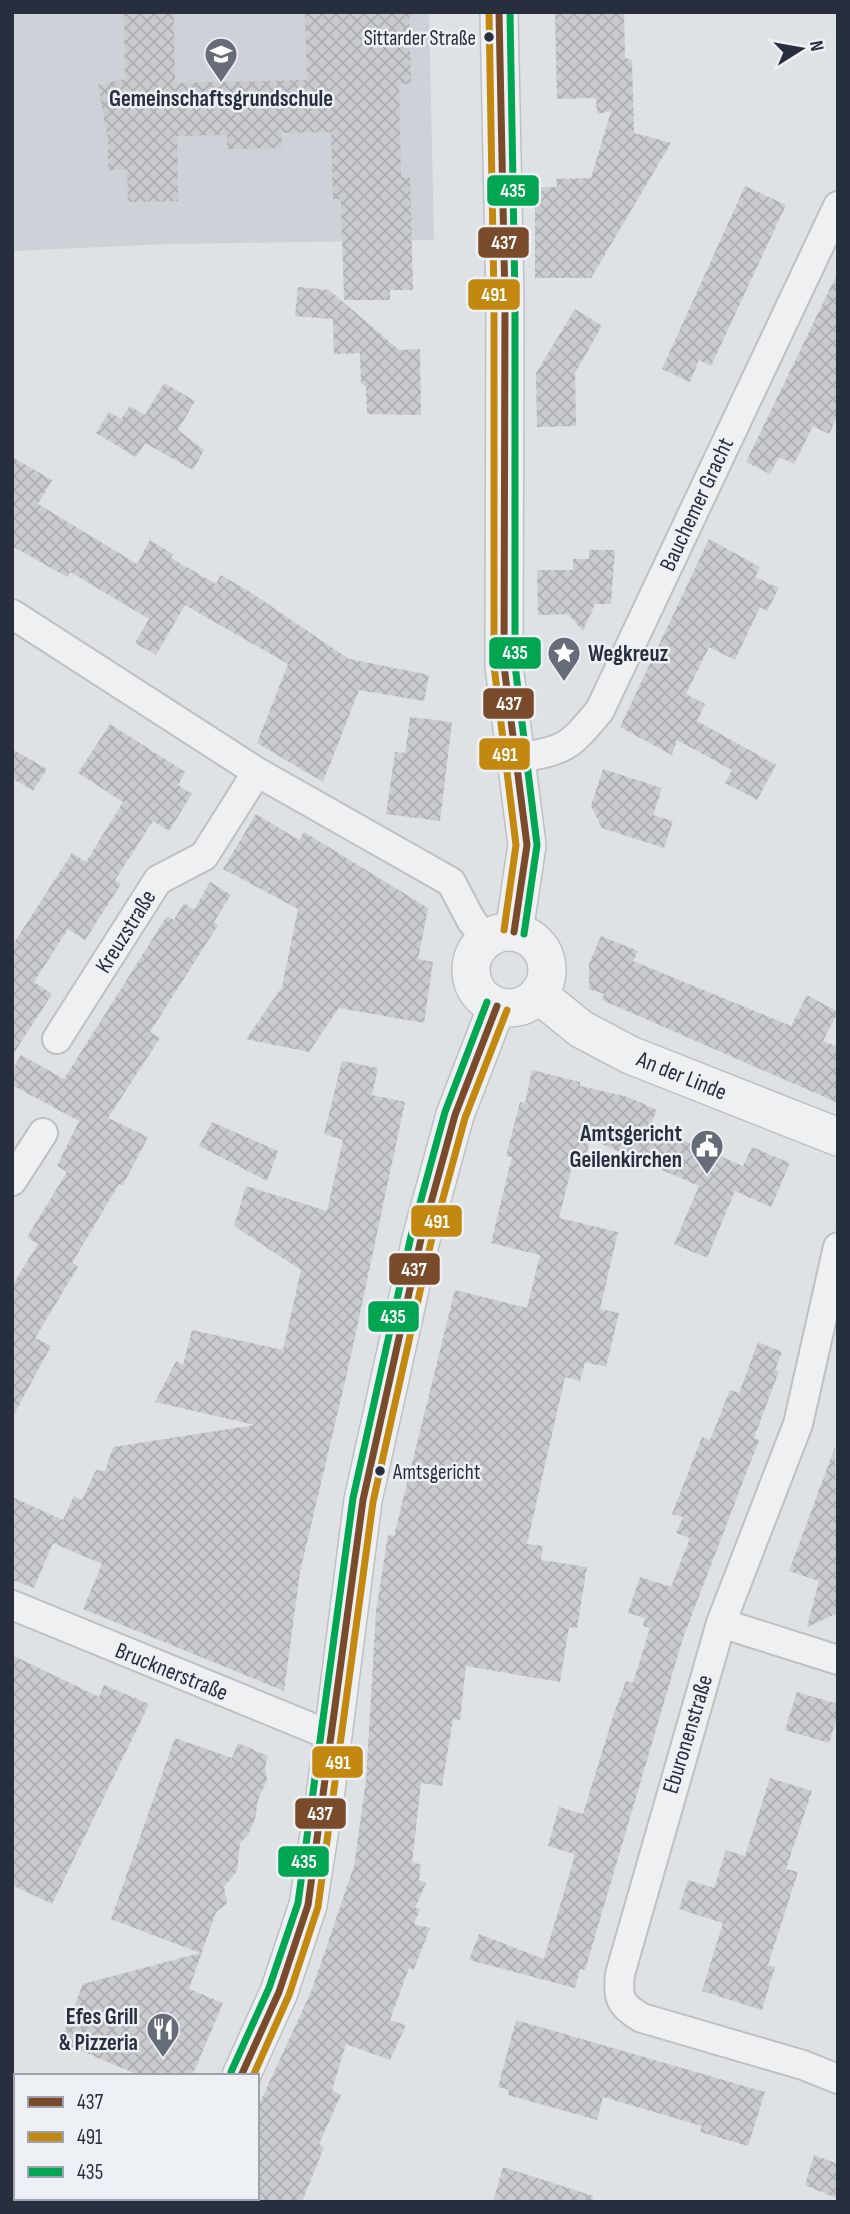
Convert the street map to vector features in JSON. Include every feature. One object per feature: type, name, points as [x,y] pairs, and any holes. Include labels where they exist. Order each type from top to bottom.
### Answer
[{"type":"street","points":[[12,614],[257,772],[451,882],[471,920],[500,935],[534,942],[546,961],[547,973],[538,994],[519,1006],[497,1006],[480,995],[471,976],[473,955],[500,935],[527,845],[504,666],[505,301],[499,12]]},
{"type":"street","name":"Bauchemer Gracht","points":[[515,759],[562,749],[577,737],[600,709],[838,206]]},
{"type":"street","name":"Kreuzstraße","points":[[57,1039],[158,880],[204,856],[257,772]]},
{"type":"street","name":"An der Linde","points":[[538,994],[580,1029],[630,1055],[838,1138]]},
{"type":"street","points":[[243,2074],[279,1992],[308,1905],[363,1500],[421,1239],[459,1099],[497,1006]]},
{"type":"street","points":[[12,1181],[43,1133]]},
{"type":"street","name":"Eburonenstraße","points":[[838,1247],[798,1424],[721,1623],[664,1812],[620,1974],[617,1997],[624,2008],[642,2018],[803,2065],[838,2079]]},
{"type":"street","name":"Brucknerstraße","points":[[12,1605],[332,1736]]},
{"type":"street","points":[[721,1623],[838,1660]]},
{"type":"shaded area","name":"Gemeinschaftsgrundschule","points":[[12,12],[429,12],[434,240],[167,244],[12,251]]},
{"type":"building","points":[[124,12],[174,12],[175,83],[307,80],[305,12],[409,12],[411,84],[399,84],[401,177],[410,177],[413,290],[390,290],[390,300],[344,300],[341,199],[333,199],[331,132],[281,133],[282,148],[227,149],[227,135],[177,136],[178,201],[128,202],[127,169],[108,170],[108,140],[98,85],[125,79]]},
{"type":"building","points":[[555,12],[624,12],[625,58],[632,60],[634,133],[671,143],[591,278],[535,278],[535,187],[557,187],[556,179],[591,178],[611,111],[597,114],[596,98],[557,99]]},
{"type":"building","points":[[745,186],[786,205],[711,366],[699,360],[690,382],[662,369]]},
{"type":"building","points":[[838,272],[838,415],[829,434],[813,426],[794,464],[779,457],[770,474],[746,462]]},
{"type":"building","points":[[298,287],[329,290],[399,350],[420,349],[421,415],[367,414],[366,387],[361,383],[360,353],[334,354],[333,319],[295,316]]},
{"type":"building","points":[[575,309],[602,326],[575,373],[576,426],[537,427],[536,373]]},
{"type":"building","points":[[164,383],[195,401],[178,430],[204,450],[193,470],[145,443],[136,457],[96,433],[109,412],[121,419],[130,406],[145,415]]},
{"type":"building","points":[[12,457],[52,480],[38,504],[137,564],[150,540],[173,554],[171,558],[216,584],[221,575],[250,592],[349,659],[429,675],[424,701],[359,690],[323,782],[257,743],[288,664],[185,605],[156,655],[135,643],[149,619],[70,572],[67,577],[12,546]]},
{"type":"building","points":[[709,539],[760,567],[755,577],[779,588],[767,611],[760,607],[735,660],[709,647],[686,694],[705,704],[697,721],[776,765],[757,800],[725,783],[732,770],[677,740],[672,755],[620,727]]},
{"type":"building","points":[[589,550],[615,550],[611,604],[595,604],[583,631],[568,614],[538,615],[537,570],[573,570],[573,559],[589,559]]},
{"type":"building","points":[[410,717],[452,722],[440,821],[386,814],[395,752],[405,753]]},
{"type":"building","points":[[110,724],[185,772],[178,785],[192,794],[169,831],[153,821],[115,880],[121,884],[85,940],[68,929],[34,982],[52,994],[12,1056],[12,946],[72,853],[86,862],[123,802],[78,773]]},
{"type":"building","points":[[12,749],[47,769],[33,791],[12,778]]},
{"type":"building","points":[[603,769],[662,788],[653,815],[673,821],[664,848],[602,828],[591,806]]},
{"type":"building","points":[[256,814],[299,840],[304,832],[428,908],[418,959],[433,962],[424,1023],[339,1008],[309,1052],[246,1039],[282,987],[298,909],[223,869]]},
{"type":"building","points":[[210,882],[231,895],[214,922],[218,925],[150,1032],[160,1038],[108,1118],[148,1137],[123,1185],[119,1184],[72,1263],[78,1267],[35,1338],[51,1346],[12,1418],[12,1286],[38,1244],[27,1237],[67,1172],[57,1166],[79,1121],[12,1085],[12,1071],[21,1055],[64,1079],[167,916],[174,920],[184,903],[194,910]]},
{"type":"building","points":[[601,936],[638,951],[633,961],[791,1026],[807,995],[838,1012],[823,1041],[838,1047],[838,1103],[602,1000],[604,994],[589,989],[589,964]]},
{"type":"building","points":[[342,1061],[378,1068],[372,1095],[405,1102],[350,1360],[300,1572],[284,1691],[83,1609],[102,1564],[53,1543],[34,1588],[12,1580],[12,1497],[63,1520],[74,1496],[82,1500],[96,1470],[105,1471],[113,1447],[255,1425],[155,1402],[176,1361],[183,1365],[192,1330],[283,1350],[301,1270],[234,1226],[246,1186],[327,1211],[343,1140],[324,1134]]},
{"type":"building","points":[[532,1070],[580,1082],[580,1086],[628,1097],[657,1110],[650,1126],[743,1166],[752,1147],[790,1163],[771,1207],[735,1191],[707,1258],[674,1244],[699,1186],[590,1139],[585,1161],[574,1158],[559,1218],[618,1232],[600,1309],[619,1313],[606,1367],[585,1362],[580,1381],[565,1377],[527,1544],[543,1546],[541,1560],[587,1567],[577,1628],[569,1627],[560,1682],[466,1666],[460,1720],[453,1719],[442,1786],[421,1783],[412,1863],[421,1864],[419,1880],[426,1883],[415,1908],[420,1909],[414,1924],[430,1928],[414,1969],[409,1968],[390,2020],[406,2025],[390,2060],[346,2044],[332,2090],[341,2095],[319,2144],[324,2147],[302,2202],[257,2202],[259,2105],[311,1992],[354,1866],[366,1781],[376,1612],[388,1535],[394,1536],[455,1290],[527,1308],[540,1255],[491,1243],[512,1157],[506,1156],[520,1102],[525,1103]]},
{"type":"building","points":[[212,1122],[278,1151],[267,1181],[199,1146]]},
{"type":"building","points":[[758,1342],[782,1352],[775,1370],[779,1371],[754,1438],[759,1440],[683,1638],[585,1970],[580,1969],[575,1988],[469,1960],[479,1934],[544,1959],[574,1854],[548,1846],[559,1807],[583,1814],[614,1713],[626,1681],[633,1683],[650,1628],[643,1626],[645,1618],[628,1613],[640,1577],[671,1587],[690,1538],[676,1533],[683,1517],[672,1514],[702,1437],[710,1440],[730,1390],[739,1393]]},
{"type":"building","points":[[835,1447],[838,1613],[807,1627],[819,1581],[789,1571]]},
{"type":"building","points":[[12,1655],[99,1697],[104,1685],[149,1704],[52,1904],[12,1885]]},
{"type":"building","points":[[797,1692],[838,1704],[838,1716],[829,1743],[785,1730]]},
{"type":"building","points":[[175,1738],[232,1758],[238,1743],[268,1756],[265,1767],[267,1780],[258,1800],[255,1819],[248,1835],[240,1843],[237,1871],[224,1887],[227,1903],[216,1912],[189,1989],[223,2003],[193,2074],[136,2074],[60,2042],[83,1984],[200,1953],[111,1919]]},
{"type":"building","points":[[770,1778],[812,1791],[786,1869],[798,1872],[768,1965],[775,1967],[762,2010],[702,1991],[723,1923],[679,1909],[688,1880],[714,1888],[726,1850],[745,1856]]},
{"type":"building","points":[[516,2020],[765,2092],[748,2146],[700,2132],[702,2126],[603,2097],[597,2120],[508,2095],[509,2090],[498,2087]]},
{"type":"building","points":[[814,2155],[838,2164],[838,2199],[805,2185]]},
{"type":"building","points":[[503,2167],[593,2196],[592,2202],[493,2202]]},
{"type":"transit line","name":"491","points":[[489,12],[494,301],[494,666],[516,845],[504,930]]},
{"type":"transit line","name":"437","points":[[499,12],[505,301],[504,666],[527,845],[514,932]]},
{"type":"transit line","name":"435","points":[[510,12],[515,301],[515,665],[537,845],[524,934]]},
{"type":"transit line","name":"435","points":[[231,2072],[269,1988],[298,1903],[353,1498],[411,1236],[445,1112],[487,1002]]},
{"type":"transit line","name":"437","points":[[242,2074],[279,1992],[308,1905],[363,1500],[421,1239],[455,1115],[497,1006]]},
{"type":"transit line","name":"491","points":[[254,2074],[289,1995],[318,1907],[373,1502],[431,1242],[465,1118],[507,1010]]},
{"type":"place","name":"Sittarder Straße","points":[[489,37]]},
{"type":"place","name":"Gemeinschaftsgrundschule","points":[[221,84]]},
{"type":"place","name":"Wegkreuz","points":[[564,683]]},
{"type":"place","name":"Amtsgericht Geilenkirchen","points":[[707,1176]]},
{"type":"place","name":"Amtsgericht","points":[[380,1471]]},
{"type":"place","name":"Efes Grill & Pizzeria","points":[[163,2059]]}]
